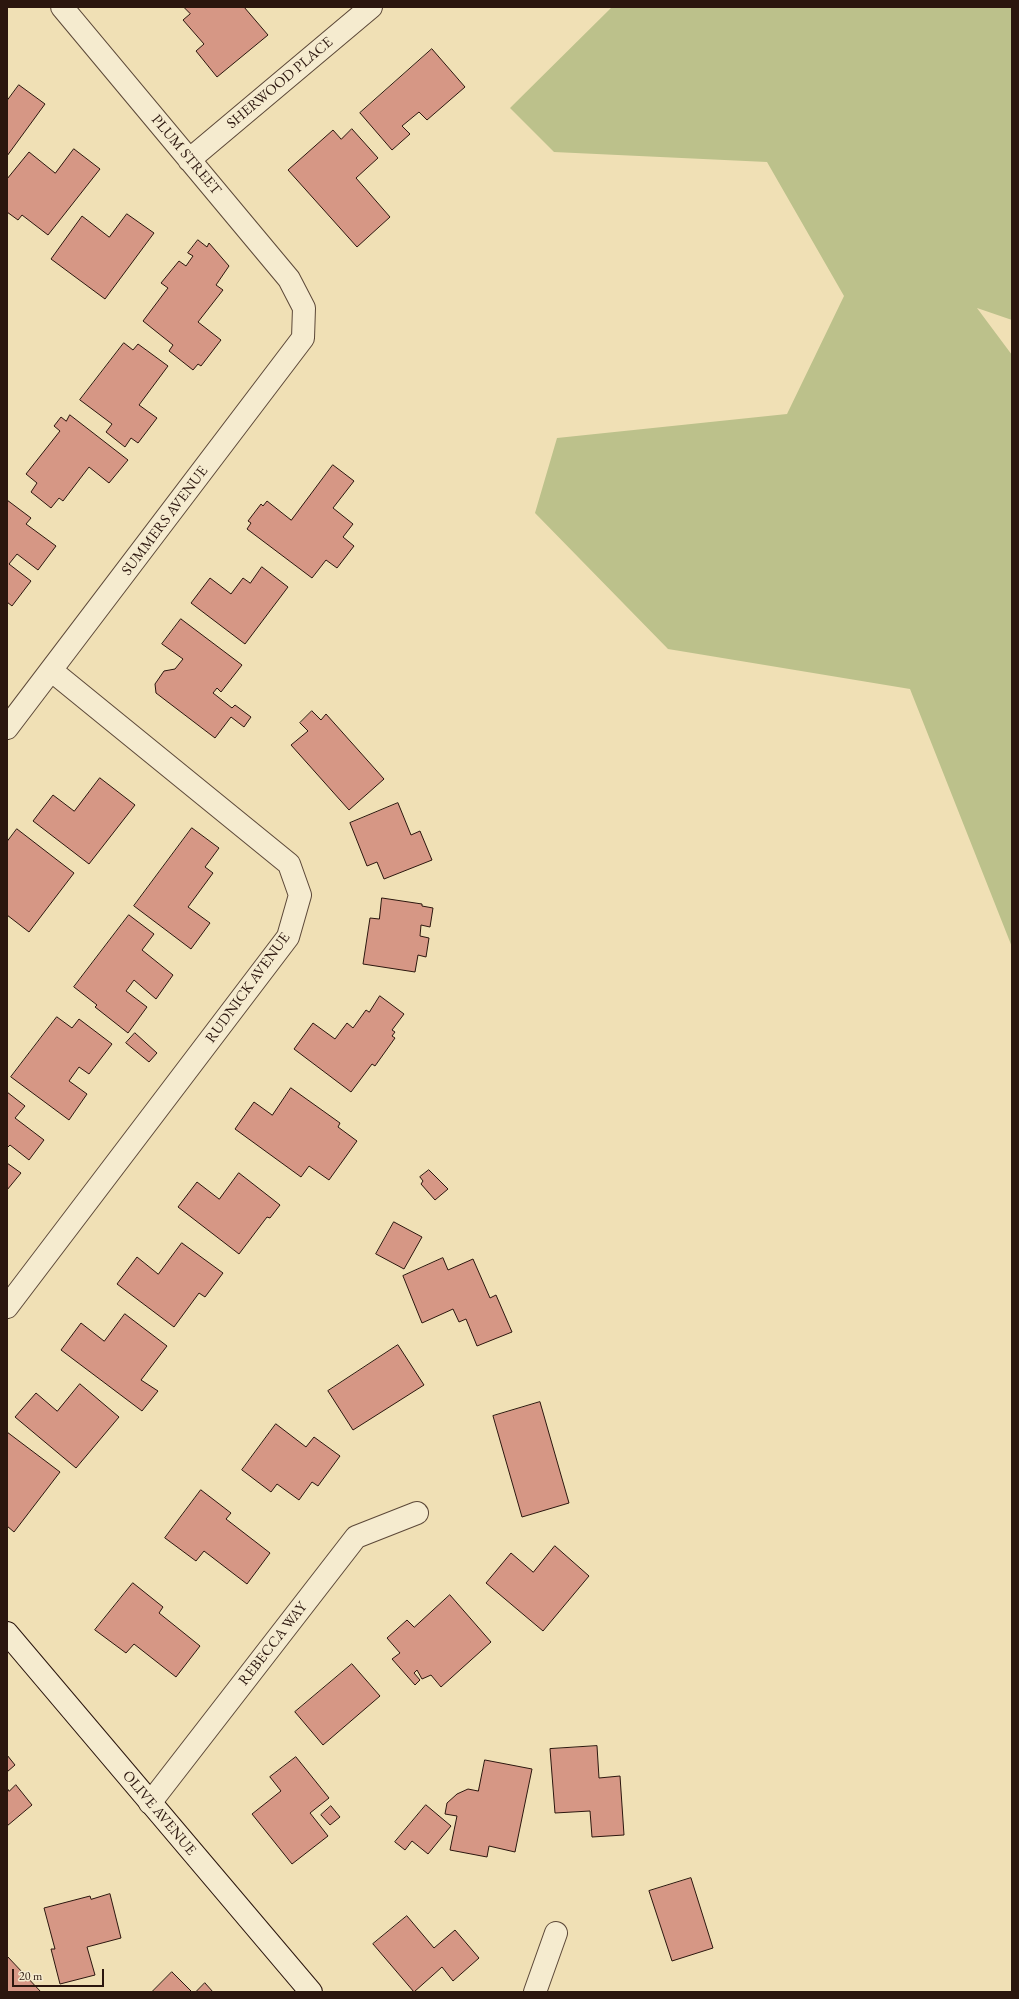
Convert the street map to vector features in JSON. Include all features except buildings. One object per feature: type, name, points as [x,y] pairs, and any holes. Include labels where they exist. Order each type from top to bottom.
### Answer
[{"type":"street","name":"PLUM STREET","points":[[62,7],[289,279],[304,308]]},
{"type":"street","name":"SHERWOOD PLACE","points":[[189,160],[371,7]]},
{"type":"street","name":"SUMMERS AVENUE","points":[[7,728],[52,671],[303,338],[304,308]]},
{"type":"street","name":"RUDNICK AVENUE","points":[[7,1308],[288,937],[300,895],[288,864],[52,671]]},
{"type":"street","name":"REBECCA WAY","points":[[150,1803],[356,1537],[417,1513]]},
{"type":"street","name":"OLIVE AVENUE","points":[[7,1633],[311,1992]]},
{"type":"street","points":[[535,1992],[556,1933]]},
{"type":"green space","points":[[612,7],[1012,7],[1012,320],[977,308],[1012,355],[1012,947],[910,689],[668,649],[535,513],[557,438],[787,414],[844,296],[767,162],[554,152],[510,108]]}]
